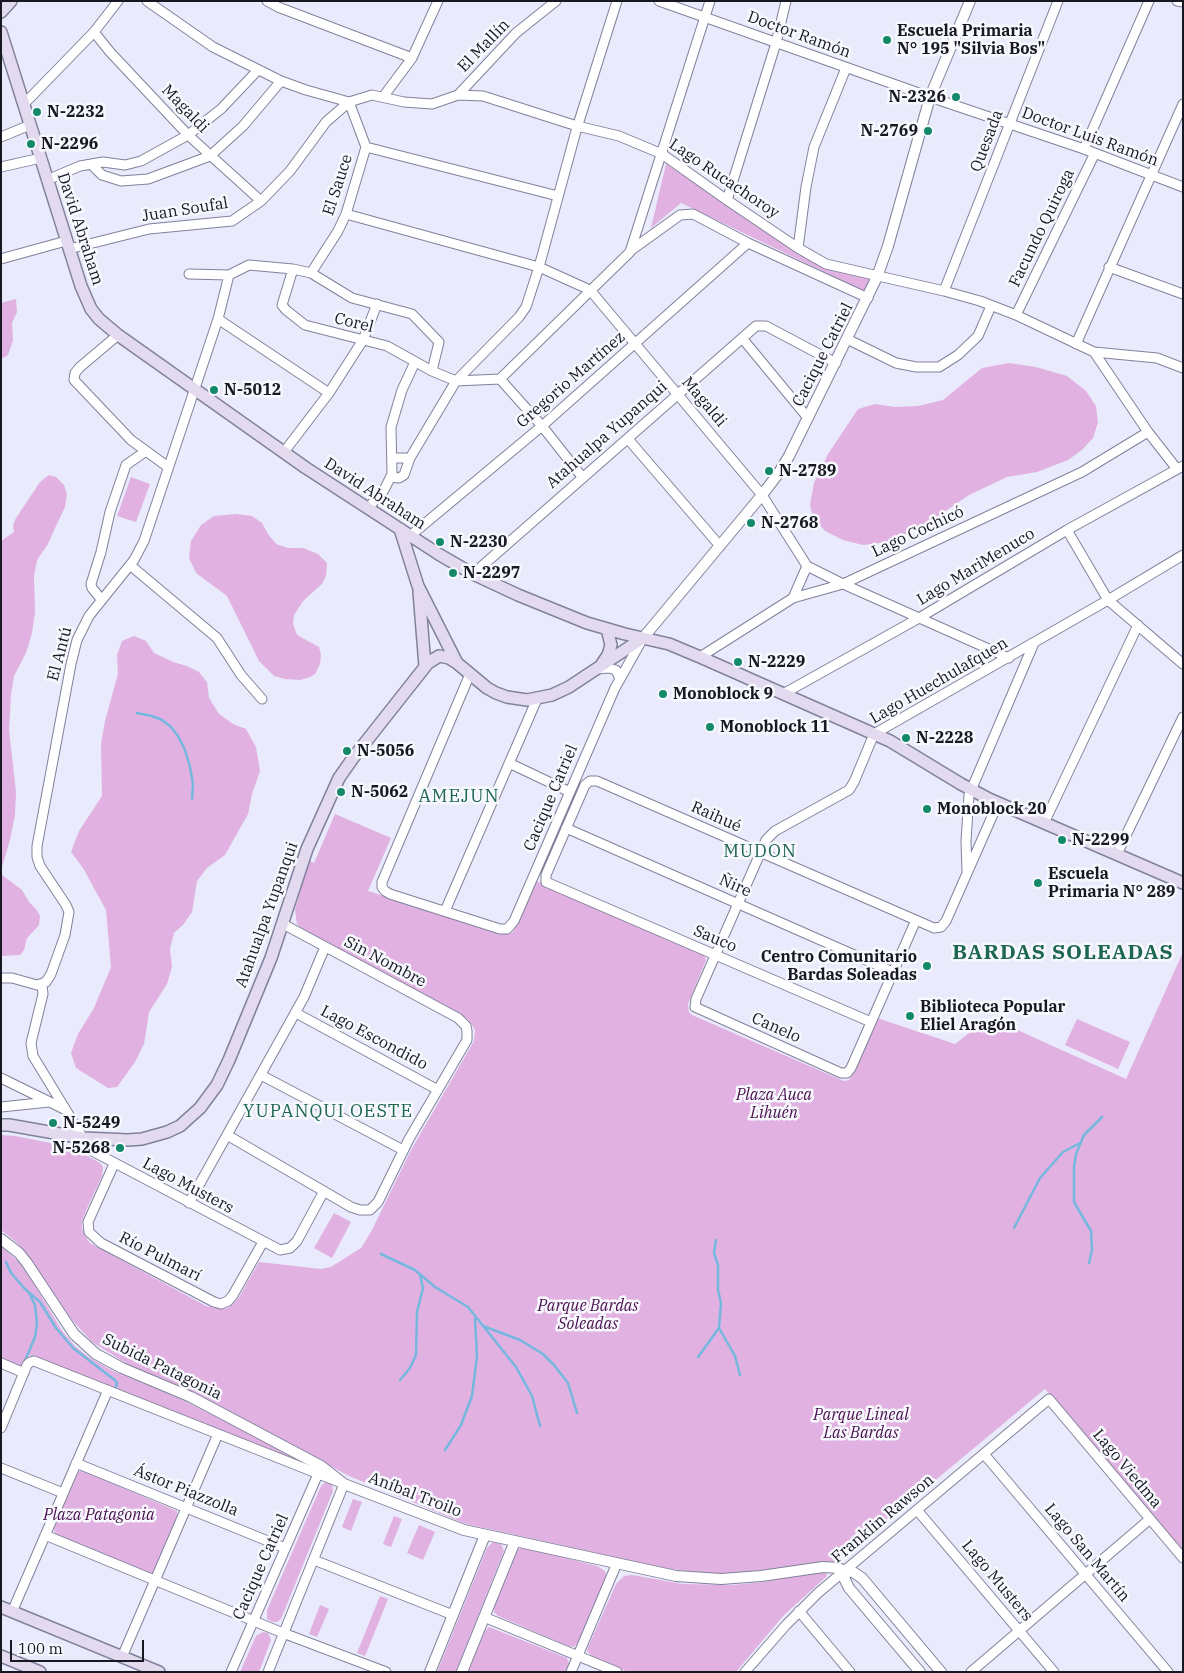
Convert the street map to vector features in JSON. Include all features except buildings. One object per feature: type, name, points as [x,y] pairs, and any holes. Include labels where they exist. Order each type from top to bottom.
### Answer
[{"type":"main road","points":[[2,11],[11,1]]},
{"type":"main road","name":"David Abraham","points":[[1,32],[81,286],[91,309],[99,319],[118,335],[284,452],[410,536],[473,574],[545,607],[607,629],[669,644],[700,657],[874,734],[910,752],[970,789],[1183,883]]},
{"type":"main road","points":[[400,529],[418,586],[457,663]]},
{"type":"main road","points":[[418,586],[425,666]]},
{"type":"main road","points":[[599,668],[608,655],[611,644],[607,629]]},
{"type":"main road","points":[[425,666],[439,656],[449,658],[487,688],[517,700],[536,699],[561,691],[643,638]]},
{"type":"main road","name":"Atahualpa Yupanqui","points":[[1,1125],[83,1138],[120,1140],[154,1136],[167,1132],[180,1126],[200,1108],[217,1086],[229,1060],[266,972],[307,849],[339,778],[425,666]]},
{"type":"main road","points":[[6,1610],[159,1672]]},
{"type":"main road","points":[[1,1656],[40,1672]]},
{"type":"street","points":[[24,104],[94,32],[118,1]]},
{"type":"street","points":[[147,1],[213,47],[258,70],[281,81],[349,102]]},
{"type":"street","points":[[267,1],[278,7],[412,58]]},
{"type":"street","points":[[384,98],[412,58],[438,1]]},
{"type":"street","name":"El Mallín","points":[[458,95],[516,33],[556,1]]},
{"type":"street","points":[[391,477],[399,478],[404,475],[410,458],[456,381],[519,317],[526,307],[539,267],[577,126],[617,1]]},
{"type":"street","name":"Doctor Ramón","points":[[659,1],[930,97]]},
{"type":"street","points":[[630,252],[710,1]]},
{"type":"street","points":[[727,200],[776,43],[786,1]]},
{"type":"street","name":"Cacique Catriel","points":[[445,911],[500,929],[510,928],[620,679],[643,638],[762,495],[784,465],[877,277],[888,246],[930,97],[970,1]]},
{"type":"street","name":"Quesada","points":[[944,291],[1058,1]]},
{"type":"street","points":[[1084,149],[1149,1]]},
{"type":"street","points":[[1177,1],[1183,2]]},
{"type":"street","name":"Magaldi","points":[[94,32],[110,52],[188,135],[261,200]]},
{"type":"street","points":[[798,248],[814,147],[846,68]]},
{"type":"street","points":[[47,180],[80,166],[104,162],[125,165],[140,161],[188,135],[221,109],[258,70]]},
{"type":"street","points":[[91,164],[102,175],[121,181],[148,179],[210,156],[243,126],[281,81]]},
{"type":"street","name":"Lago Rucachoroy","points":[[349,102],[372,95],[404,102],[432,104],[458,95],[483,96],[577,126],[619,136],[662,154],[798,248],[826,264],[980,301],[1016,315],[1094,352]]},
{"type":"street","name":"Doctor Luis Ramón","points":[[930,97],[1084,149],[1183,187]]},
{"type":"street","name":"El Sauce","points":[[311,273],[338,232],[346,214],[366,147],[349,102]]},
{"type":"street","name":"Juan Soufal","points":[[1,259],[149,229],[232,221],[261,200],[290,171],[326,122],[349,102]]},
{"type":"street","points":[[1076,344],[1183,104]]},
{"type":"street","points":[[1,137],[30,125]]},
{"type":"street","points":[[366,147],[558,196]]},
{"type":"street","name":"Facundo Quiroga","points":[[1016,315],[1095,153]]},
{"type":"street","points":[[1,167],[41,158]]},
{"type":"street","name":"Magaldi","points":[[346,214],[539,267],[590,290],[762,495],[807,566]]},
{"type":"street","points":[[456,381],[500,379],[630,252],[680,215],[693,214],[748,243],[868,298]]},
{"type":"street","name":"Gregorio Martínez","points":[[410,536],[542,426],[748,243]]},
{"type":"street","points":[[188,274],[230,275],[249,265],[293,269],[311,273],[352,298],[412,314],[439,342],[432,371]]},
{"type":"street","points":[[1110,267],[1183,294]]},
{"type":"street","name":"Corel","points":[[293,269],[282,305],[305,325],[387,346],[432,371],[456,381]]},
{"type":"street","name":"El Antú","points":[[42,984],[46,982],[51,974],[65,935],[69,912],[40,866],[37,857],[38,837],[74,652],[84,623],[101,599],[130,565],[144,541],[218,319],[230,275]]},
{"type":"street","points":[[284,452],[329,393],[363,340],[377,304]]},
{"type":"street","points":[[847,340],[896,363],[916,367],[939,367],[958,354],[978,336],[991,306]]},
{"type":"street","points":[[218,319],[329,393]]},
{"type":"street","name":"Atahualpa Yupanqui","points":[[473,574],[756,326],[766,326],[836,362]]},
{"type":"street","points":[[118,335],[80,367],[75,373],[74,380],[124,432],[168,467]]},
{"type":"street","points":[[742,338],[808,418]]},
{"type":"street","points":[[1094,352],[1157,358],[1183,368]]},
{"type":"street","points":[[1094,352],[1148,432],[1180,467]]},
{"type":"street","points":[[368,508],[384,490],[391,477],[391,427],[402,390],[415,362]]},
{"type":"street","points":[[500,379],[542,426],[583,478]]},
{"type":"street","name":"Lago Cochicó","points":[[700,657],[793,598],[843,584],[1082,472],[1148,432]]},
{"type":"street","points":[[628,439],[720,546]]},
{"type":"street","points":[[101,599],[92,588],[92,584],[110,512],[126,464],[146,451]]},
{"type":"street","points":[[392,458],[410,458]]},
{"type":"street","name":"Lago MariMenuco","points":[[784,694],[919,618],[1067,530],[1180,467]]},
{"type":"street","points":[[1067,530],[1108,600],[1183,664]]},
{"type":"street","name":"Lago Huechulafquen","points":[[695,1007],[694,1002],[766,840],[776,831],[849,790],[874,734],[1009,658],[1183,555]]},
{"type":"street","points":[[130,565],[217,638],[240,675],[262,699]]},
{"type":"street","points":[[793,598],[807,566],[1009,658]]},
{"type":"street","points":[[1044,823],[1138,625]]},
{"type":"street","points":[[967,872],[967,805],[970,789],[1034,643]]},
{"type":"street","points":[[599,668],[616,670],[620,679]]},
{"type":"street","points":[[470,674],[382,882],[383,889],[390,894],[445,911],[536,699]]},
{"type":"street","points":[[1116,854],[1183,717]]},
{"type":"street","points":[[509,763],[570,792]]},
{"type":"street","name":"Raihué","points":[[566,828],[585,785],[590,780],[596,781],[934,928],[941,927],[946,921],[967,872]]},
{"type":"street","points":[[967,872],[998,802]]},
{"type":"street","name":"Sauco","points":[[566,828],[546,875],[548,883],[871,1022]]},
{"type":"street","name":"Ñire","points":[[566,828],[893,972]]},
{"type":"street","points":[[871,1022],[916,920]]},
{"type":"street","name":"Sin Nombre","points":[[283,924],[458,1018],[462,1022],[467,1031],[465,1044],[438,1090]]},
{"type":"street","points":[[188,1202],[296,1013],[310,985],[325,947]]},
{"type":"street","points":[[1,978],[12,978],[37,985],[42,984]]},
{"type":"street","name":"Lago Musters","points":[[42,984],[43,994],[32,1036],[31,1049],[36,1061],[83,1138],[94,1152],[280,1250],[290,1248],[297,1241],[324,1191]]},
{"type":"street","name":"Canelo","points":[[695,1007],[842,1073],[847,1073],[871,1022]]},
{"type":"street","name":"Lago Escondido","points":[[296,1013],[438,1090]]},
{"type":"street","points":[[261,1075],[403,1150]]},
{"type":"street","points":[[1,1078],[66,1110]]},
{"type":"street","points":[[227,1134],[324,1191],[356,1208],[365,1211],[370,1210],[378,1202],[403,1150],[438,1090]]},
{"type":"street","points":[[1,1107],[50,1102]]},
{"type":"street","name":"Río Pulmarí","points":[[114,1164],[92,1212],[88,1226],[92,1236],[101,1243],[221,1304],[234,1296],[263,1242]]},
{"type":"street","name":"Subida Patagonia","points":[[1,1238],[19,1253],[74,1334],[96,1354],[122,1368],[183,1393],[321,1466],[344,1484]]},
{"type":"street","name":"Aníbal Troilo","points":[[24,1372],[28,1364],[34,1361],[318,1474],[454,1526],[485,1535],[676,1576],[721,1579],[761,1576],[830,1566],[854,1572],[862,1578],[941,1672]]},
{"type":"street","points":[[1,1363],[24,1372],[1,1428]]},
{"type":"street","points":[[6,1610],[45,1535],[108,1390]]},
{"type":"street","name":"Franklin Rawson","points":[[745,1672],[799,1611],[1049,1399]]},
{"type":"street","name":"Lago Viedma","points":[[1049,1399],[1183,1558]]},
{"type":"street","points":[[122,1657],[218,1434]]},
{"type":"street","name":"Lago San Martín","points":[[984,1454],[1168,1672]]},
{"type":"street","name":"Ástor Piazzolla","points":[[76,1463],[285,1548]]},
{"type":"street","points":[[1,1468],[63,1493]]},
{"type":"street","name":"Cacique Catriel","points":[[231,1672],[318,1474]]},
{"type":"street","points":[[268,1672],[344,1484]]},
{"type":"street","name":"Lago Musters","points":[[917,1510],[1054,1672]]},
{"type":"street","points":[[971,1672],[1150,1519]]},
{"type":"street","points":[[45,1535],[254,1621],[386,1672]]},
{"type":"street","points":[[430,1672],[485,1535]]},
{"type":"street","points":[[462,1672],[515,1541]]},
{"type":"street","points":[[314,1560],[452,1615]]},
{"type":"street","points":[[572,1672],[617,1564]]},
{"type":"street","points":[[844,1571],[845,1580],[849,1588],[920,1672]]},
{"type":"street","points":[[799,1611],[850,1672]]},
{"type":"street","points":[[484,1617],[617,1672]]},
{"type":"green space","points":[[666,164],[821,267],[870,279],[864,291],[681,203],[651,228]]},
{"type":"green space","points":[[16,299],[17,312],[12,323],[13,340],[8,355],[1,359],[1,303]]},
{"type":"green space","points":[[1009,363],[1036,367],[1067,376],[1086,391],[1096,406],[1098,422],[1093,438],[1082,450],[1068,460],[1037,472],[1007,477],[969,495],[938,516],[888,542],[863,545],[843,540],[825,531],[813,517],[810,505],[814,483],[828,454],[858,409],[875,404],[895,407],[918,406],[943,400],[982,368]]},
{"type":"green space","points":[[49,475],[56,477],[64,485],[67,494],[65,507],[48,544],[37,560],[34,576],[35,612],[32,633],[26,653],[14,676],[9,730],[16,792],[15,815],[2,867],[2,875],[22,890],[40,916],[39,925],[27,938],[24,950],[20,955],[1,956],[1,541],[14,532],[13,525],[16,518],[40,482]]},
{"type":"green space","points":[[131,477],[150,484],[136,522],[117,516]]},
{"type":"green space","points":[[236,514],[252,516],[262,523],[276,544],[288,548],[303,548],[318,554],[327,563],[326,576],[322,584],[303,601],[294,615],[293,624],[297,635],[319,647],[321,655],[320,664],[315,674],[310,677],[300,680],[274,676],[259,661],[227,596],[196,573],[189,558],[191,541],[201,525],[214,516]]},
{"type":"green space","points":[[134,636],[146,641],[154,653],[199,672],[207,682],[209,698],[219,714],[233,724],[246,729],[256,747],[260,771],[252,794],[248,814],[225,855],[207,868],[197,881],[192,912],[183,925],[174,933],[170,949],[172,967],[167,984],[149,1012],[144,1044],[135,1062],[117,1087],[108,1088],[76,1068],[71,1053],[78,1034],[94,1008],[111,967],[106,910],[83,868],[71,852],[79,831],[102,796],[101,744],[105,721],[118,674],[117,655],[122,641]]},
{"type":"green space","name":"Parque Bardas Soleadas","points":[[335,814],[391,838],[368,891],[505,934],[512,933],[514,930],[536,881],[702,954],[706,960],[688,1004],[689,1012],[692,1015],[844,1081],[849,1080],[852,1076],[877,1018],[955,1044],[973,1030],[1015,1029],[1126,1079],[1183,952],[1183,1552],[1045,1389],[837,1562],[732,1573],[710,1573],[669,1569],[466,1524],[349,1476],[198,1394],[129,1365],[92,1342],[72,1320],[28,1255],[1,1230],[1,1135],[66,1146],[100,1163],[103,1167],[102,1176],[82,1221],[82,1228],[90,1243],[206,1306],[221,1309],[228,1308],[238,1299],[259,1262],[321,1269],[331,1267],[361,1248],[371,1232],[411,1150],[474,1041],[475,1030],[468,1019],[305,932],[297,924],[295,910],[305,875],[310,861],[314,863]]},
{"type":"green space","points":[[1077,1019],[1130,1042],[1118,1069],[1065,1045]]},
{"type":"green space","points":[[334,1213],[351,1222],[332,1258],[314,1248]]},
{"type":"green space","points":[[1,1246],[23,1266],[63,1332],[75,1346],[90,1358],[113,1371],[179,1398],[319,1470],[29,1355],[24,1364],[20,1366],[1,1359]]},
{"type":"green space","name":"Plaza Patagonia","points":[[81,1470],[177,1511],[177,1516],[153,1572],[150,1574],[55,1534],[54,1528]]},
{"type":"green space","points":[[328,1482],[332,1485],[333,1491],[281,1619],[277,1622],[272,1622],[267,1619],[267,1610],[321,1486]]},
{"type":"green space","points":[[353,1499],[362,1502],[351,1531],[342,1527]]},
{"type":"green space","points":[[394,1516],[402,1519],[391,1547],[383,1544]]},
{"type":"green space","points":[[419,1525],[435,1532],[423,1560],[407,1553]]},
{"type":"green space","points":[[493,1542],[501,1544],[504,1551],[456,1672],[437,1672],[487,1548]]},
{"type":"green space","points":[[523,1547],[597,1566],[605,1571],[604,1583],[579,1641],[574,1647],[498,1616],[494,1612],[494,1605],[515,1553]]},
{"type":"green space","points":[[825,1570],[827,1576],[784,1615],[736,1672],[628,1672],[592,1656],[587,1651],[616,1584],[624,1576],[632,1575],[683,1584],[732,1585],[764,1582]]},
{"type":"green space","points":[[380,1596],[388,1599],[365,1656],[357,1653]]},
{"type":"green space","points":[[320,1605],[329,1609],[317,1637],[309,1634]]},
{"type":"green space","points":[[489,1627],[567,1658],[569,1664],[565,1672],[468,1672],[485,1631]]},
{"type":"green space","points":[[263,1632],[268,1633],[271,1640],[259,1672],[240,1672],[256,1636]]},
{"type":"waterway","points":[[137,713],[162,720],[178,736],[190,767],[193,784],[192,799]]},
{"type":"waterway","points":[[1089,1263],[1092,1250],[1091,1231],[1074,1202],[1074,1167],[1076,1154],[1084,1135],[1102,1117]]},
{"type":"waterway","points":[[1014,1228],[1040,1178],[1063,1152],[1080,1143]]},
{"type":"waterway","points":[[716,1240],[714,1253],[718,1265],[718,1290],[721,1303],[719,1328],[735,1356],[740,1375]]},
{"type":"waterway","points":[[381,1254],[415,1270],[435,1287],[468,1307],[516,1367],[532,1396],[540,1426]]},
{"type":"waterway","points":[[6,1262],[11,1273],[25,1289]]},
{"type":"waterway","points":[[400,1380],[410,1368],[416,1355],[417,1312],[423,1288],[420,1275]]},
{"type":"waterway","points":[[25,1289],[40,1302],[56,1328],[73,1348],[116,1381],[117,1384],[114,1391]]},
{"type":"waterway","points":[[25,1361],[35,1337],[37,1324],[35,1305],[29,1293]]},
{"type":"waterway","points":[[445,1450],[461,1425],[472,1396],[477,1356],[475,1319]]},
{"type":"waterway","points":[[483,1326],[520,1340],[543,1354],[568,1383],[577,1413]]},
{"type":"waterway","points":[[698,1357],[719,1328]]},
{"type":"place","name":"Escuela Primaria N° 195 \"Silvia Bos\"","points":[[887,40]]},
{"type":"place","name":"N-2326","points":[[956,97]]},
{"type":"place","name":"N-2232","points":[[37,112]]},
{"type":"place","name":"N-2769","points":[[928,131]]},
{"type":"place","name":"N-2296","points":[[31,144]]},
{"type":"place","name":"N-5012","points":[[214,390]]},
{"type":"place","name":"N-2789","points":[[769,471]]},
{"type":"place","name":"N-2768","points":[[751,523]]},
{"type":"place","name":"N-2230","points":[[440,542]]},
{"type":"place","name":"N-2297","points":[[453,573]]},
{"type":"place","name":"N-2229","points":[[738,662]]},
{"type":"place","name":"Monoblock 9","points":[[663,694]]},
{"type":"place","name":"Monoblock 11","points":[[710,727]]},
{"type":"place","name":"N-2228","points":[[906,738]]},
{"type":"place","name":"N-5056","points":[[347,751]]},
{"type":"place","name":"N-5062","points":[[341,792]]},
{"type":"place","name":"Monoblock 20","points":[[927,809]]},
{"type":"place","name":"N-2299","points":[[1062,840]]},
{"type":"place","name":"Escuela Primaria N° 289","points":[[1038,883]]},
{"type":"place","name":"Centro Comunitario Bardas Soleadas","points":[[927,966]]},
{"type":"place","name":"Biblioteca Popular Eliel Aragón","points":[[910,1016]]},
{"type":"place","name":"N-5249","points":[[53,1123]]},
{"type":"place","name":"N-5268","points":[[120,1148]]},
{"type":"district","name":"AMEJUN","points":[[459,797]]},
{"type":"district","name":"MUDON","points":[[760,852]]},
{"type":"district","name":"BARDAS SOLEADAS","points":[[1063,953]]},
{"type":"district","name":"YUPANQUI OESTE","points":[[328,1112]]},
{"type":"park label","name":"Plaza Auca Lihuén","points":[[774,1104]]},
{"type":"park label","name":"Parque Lineal Las Bardas","points":[[861,1424]]}]
